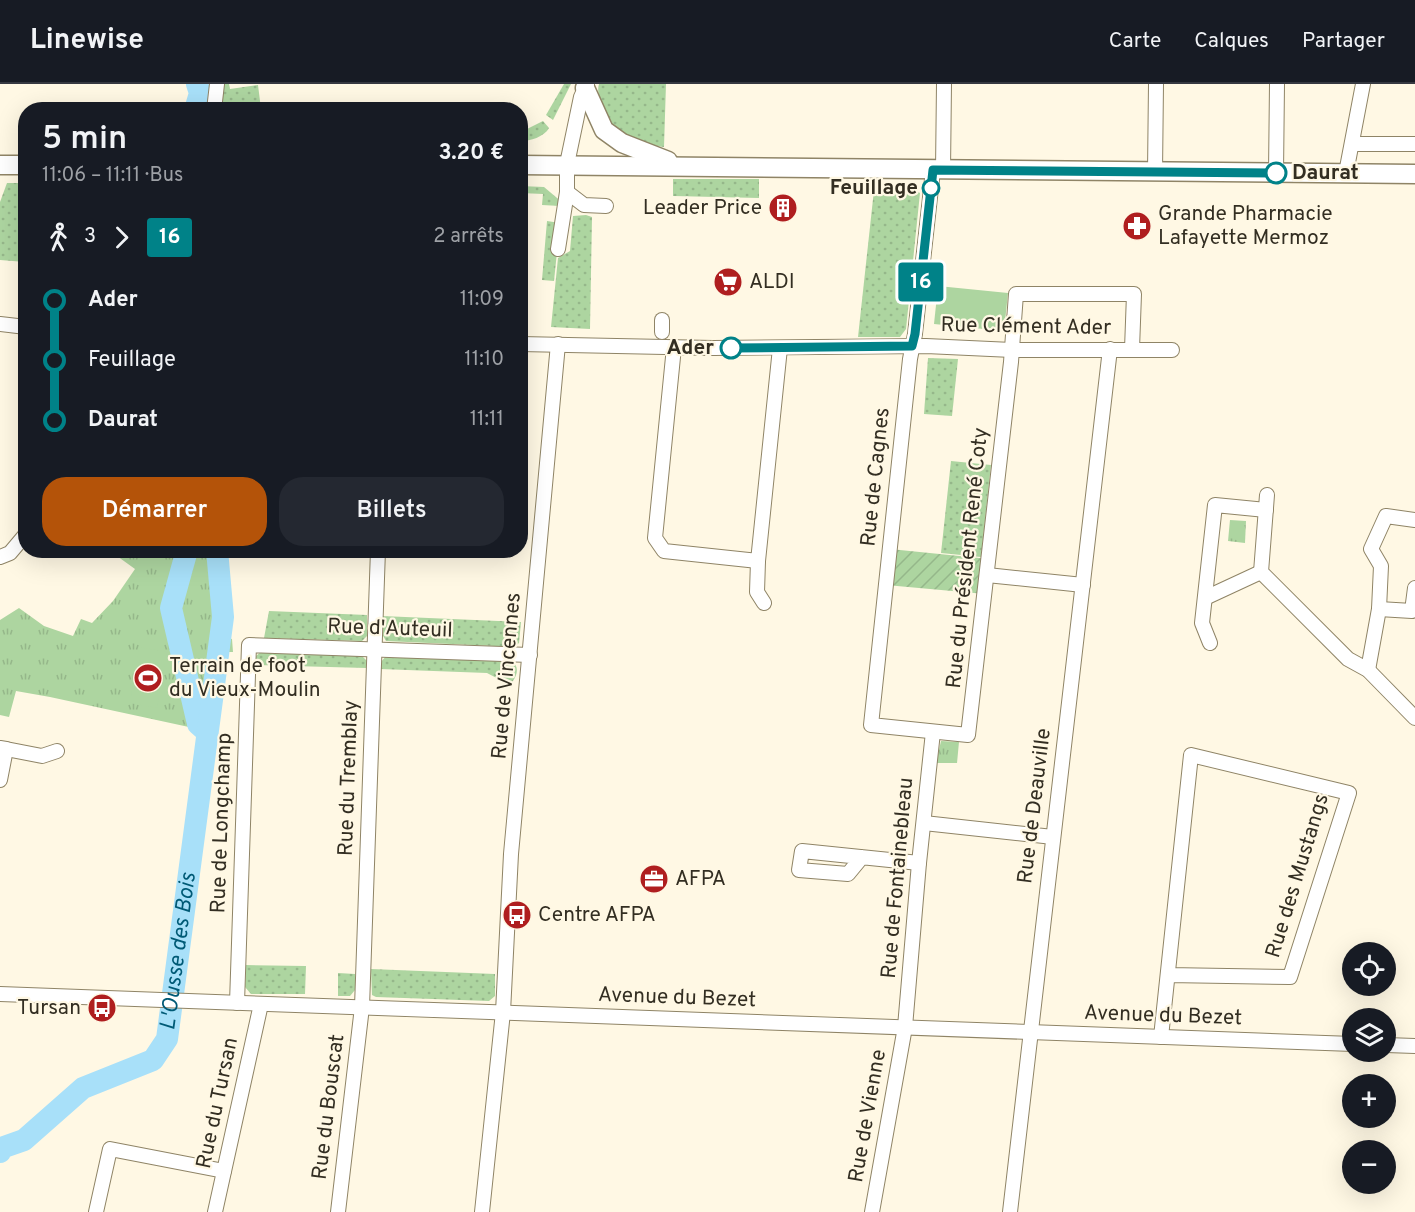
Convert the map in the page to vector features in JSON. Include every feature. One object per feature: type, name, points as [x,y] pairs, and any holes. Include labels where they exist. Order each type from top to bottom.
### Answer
[{"type":"main road","points":[[586,86],[604,130],[622,143],[681,166]]},
{"type":"main road","points":[[0,165],[18,165]]},
{"type":"main road","points":[[528,165],[1415,174]]},
{"type":"street","points":[[215,102],[217,84]]},
{"type":"street","name":"Rue de Cagnes","points":[[933,732],[871,725],[912,346],[938,170],[944,84]]},
{"type":"street","points":[[1155,172],[1156,84]]},
{"type":"street","points":[[1276,84],[1276,173]]},
{"type":"street","points":[[1346,173],[1363,84]]},
{"type":"street","points":[[558,249],[567,192],[567,164],[581,97],[586,86]]},
{"type":"street","points":[[1352,144],[1415,144]]},
{"type":"street","points":[[567,192],[584,205],[606,206]]},
{"type":"street","name":"Rue du Président René Coty","points":[[933,732],[968,735],[1012,350],[1016,294],[1134,294],[1132,349]]},
{"type":"street","points":[[0,324],[18,326]]},
{"type":"street","name":"Rue Clément Ader","points":[[528,344],[1172,350]]},
{"type":"street","name":"Rue de Vincennes","points":[[482,1212],[503,1012],[511,854],[558,344]]},
{"type":"street","points":[[674,347],[655,538],[664,551],[758,561]]},
{"type":"street","points":[[764,603],[757,592],[758,561],[780,348]]},
{"type":"street","name":"Rue de Deauville","points":[[1010,1212],[1110,349]]},
{"type":"street","points":[[1267,495],[1261,572],[1348,658],[1368,670],[1415,718]]},
{"type":"street","points":[[1210,642],[1202,623],[1215,505],[1266,510]]},
{"type":"street","points":[[1368,670],[1379,609],[1381,566],[1371,549],[1386,516],[1415,520]]},
{"type":"street","points":[[0,557],[10,553],[18,544]]},
{"type":"street","name":"Rue du Tremblay","points":[[362,1007],[378,558]]},
{"type":"street","points":[[1205,598],[1261,572]]},
{"type":"street","points":[[987,575],[1083,585]]},
{"type":"street","points":[[1379,609],[1412,611],[1415,588]]},
{"type":"street","name":"Rue d'Auteuil","points":[[249,645],[530,655]]},
{"type":"street","name":"Rue de Longchamp","points":[[237,1003],[249,645]]},
{"type":"street","name":"Rue de Fontainebleau","points":[[905,1027],[933,732]]},
{"type":"street","points":[[0,780],[3,749],[42,756],[57,751]]},
{"type":"street","name":"Rue des Mustangs","points":[[1161,1036],[1191,755],[1349,793],[1290,977],[1168,975]]},
{"type":"street","points":[[924,823],[1053,837]]},
{"type":"street","points":[[862,857],[919,863]]},
{"type":"street","name":"Avenue du Bezet","points":[[0,994],[1342,1044]]},
{"type":"street","name":"Rue du Tursan","points":[[215,1212],[261,1004]]},
{"type":"street","name":"Rue du Bouscat","points":[[338,1212],[362,1007]]},
{"type":"street","name":"Rue de Vienne","points":[[872,1212],[905,1027]]},
{"type":"street","points":[[1396,1045],[1415,1046]]},
{"type":"street","points":[[96,1212],[110,1149],[224,1171]]},
{"type":"green space","points":[[223,84],[229,84],[230,89],[258,85],[260,102],[220,102]]},
{"type":"green space","points":[[564,84],[571,84],[553,120],[546,115]]},
{"type":"green space","points":[[599,84],[666,84],[664,147],[632,140],[616,131],[605,114],[598,89]]},
{"type":"green space","points":[[543,121],[549,128],[544,134],[528,140],[528,128]]},
{"type":"green space","points":[[673,179],[759,179],[759,198],[673,196]]},
{"type":"green space","points":[[7,183],[18,183],[18,261],[0,260],[0,202]]},
{"type":"green space","points":[[528,186],[544,187],[563,203],[560,206],[542,205],[543,194],[528,193]]},
{"type":"green space","points":[[913,189],[920,193],[906,329],[900,337],[858,337],[874,190]]},
{"type":"green space","points":[[573,216],[592,217],[590,329],[551,327],[558,258],[570,251]]},
{"type":"green space","points":[[547,221],[560,223],[554,281],[542,280]]},
{"type":"green space","points":[[938,286],[1008,293],[1004,331],[934,324]]},
{"type":"green space","points":[[928,358],[958,359],[952,416],[924,414]]},
{"type":"green space","points":[[951,461],[991,465],[981,557],[941,553]]},
{"type":"green space","points":[[1230,520],[1246,521],[1245,543],[1228,541]]},
{"type":"green space","points":[[890,549],[989,559],[985,594],[886,585]]},
{"type":"green space","points":[[120,558],[216,558],[223,636],[232,639],[233,652],[223,652],[212,732],[16,691],[9,717],[0,715],[0,620],[19,608],[44,626],[73,636],[81,619],[92,623],[113,601],[135,569]]},
{"type":"green space","points":[[269,611],[367,615],[367,636],[362,641],[264,638]]},
{"type":"green space","points":[[382,616],[521,622],[519,643],[514,647],[386,641],[382,634]]},
{"type":"green space","name":"Terrain de foot du Vieux-Moulin","points":[[139,647],[167,652],[157,708],[130,703]]},
{"type":"green space","points":[[262,651],[362,656],[367,661],[366,668],[256,665],[256,656]]},
{"type":"green space","points":[[386,656],[512,661],[517,673],[510,685],[487,673],[380,669],[381,662]]},
{"type":"green space","points":[[941,741],[959,742],[957,763],[936,763]]},
{"type":"green space","points":[[246,965],[306,966],[305,994],[251,994],[245,987]]},
{"type":"green space","points":[[371,969],[495,974],[495,996],[489,1001],[376,997],[372,995]]},
{"type":"green space","points":[[338,973],[355,974],[355,990],[350,996],[338,996]]},
{"type":"waterway","name":"L'Ousse des Bois","points":[[197,84],[200,93],[197,102]]},
{"type":"waterway","name":"L'Ousse des Bois","points":[[185,558],[171,608],[198,724],[207,732]]},
{"type":"waterway","name":"L'Ousse des Bois","points":[[0,1152],[1,1148],[24,1140],[83,1088],[153,1060],[167,1039],[223,617],[218,558]]},
{"type":"bus line","name":"16","points":[[731,348],[912,346],[933,170],[1276,173]]},
{"type":"place","name":"Daurat","points":[[1276,173]]},
{"type":"place","name":"Feuillage","points":[[931,188]]},
{"type":"place","name":"Leader Price","points":[[783,208]]},
{"type":"place","name":"Grande Pharmacie Lafayette Mermoz","points":[[1137,226]]},
{"type":"place","name":"ALDI","points":[[728,282]]},
{"type":"place","name":"Ader","points":[[731,348]]},
{"type":"place","name":"Terrain de foot du Vieux-Moulin","points":[[148,678]]},
{"type":"place","name":"AFPA","points":[[654,879]]},
{"type":"place","name":"Centre AFPA","points":[[517,915]]},
{"type":"place","name":"Tursan","points":[[102,1008]]}]
